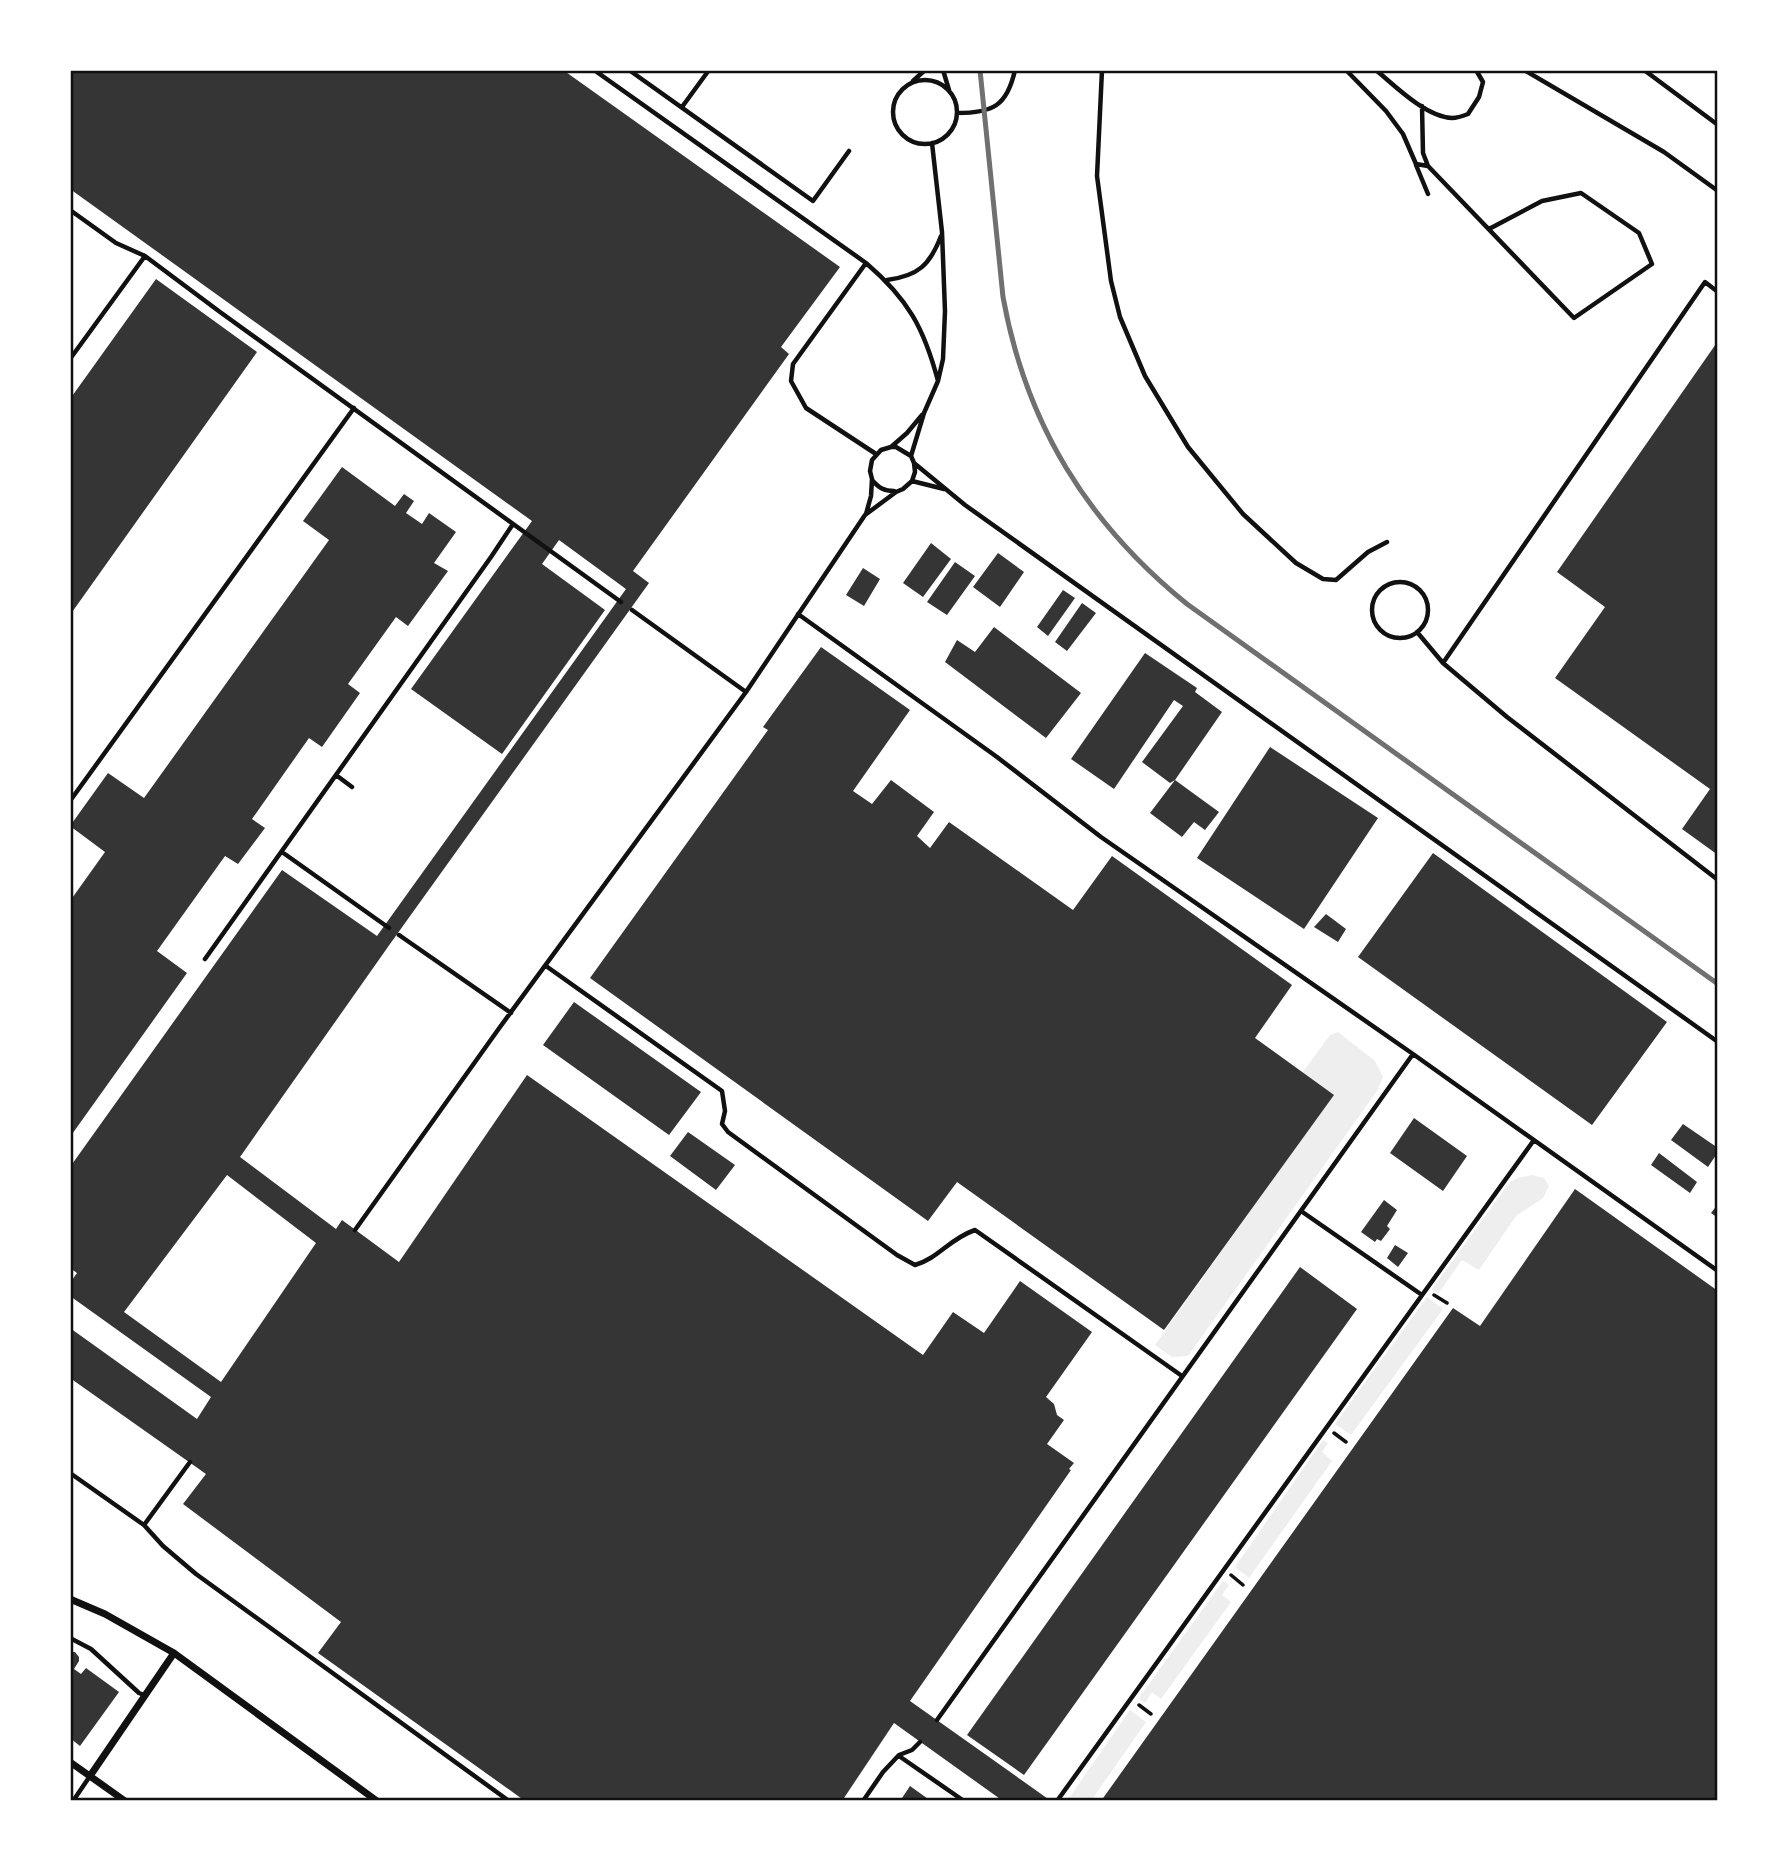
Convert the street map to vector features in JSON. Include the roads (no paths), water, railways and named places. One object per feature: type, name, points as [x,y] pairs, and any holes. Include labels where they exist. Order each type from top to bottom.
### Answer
[{"type":"street","points":[[70,1599],[105,1614],[174,1653],[377,1801]]},
{"type":"street","points":[[90,1776],[174,1653]]},
{"type":"street","points":[[70,1762],[125,1801]]},
{"type":"lane","points":[[594,70],[866,263],[886,280],[904,300],[923,332],[939,381]]},
{"type":"lane","points":[[629,70],[813,201],[849,151]]},
{"type":"lane","points":[[682,107],[709,70]]},
{"type":"lane","points":[[925,70],[903,88],[893,106],[896,127],[911,141],[922,144],[942,139],[955,123],[955,101],[943,70]]},
{"type":"lane","points":[[957,113],[984,110],[1002,102],[1011,90],[1015,70]]},
{"type":"lane","points":[[1102,70],[1097,176],[1111,281],[1120,317],[1148,383],[1188,447],[1243,514],[1296,563],[1324,579],[1336,580],[1368,552],[1387,542]]},
{"type":"lane","points":[[1346,70],[1403,134],[1429,194]]},
{"type":"lane","points":[[1376,70],[1435,115],[1454,119],[1468,114],[1479,97],[1483,82],[1476,70]]},
{"type":"lane","points":[[1524,70],[1664,152],[1718,191]]},
{"type":"lane","points":[[1644,70],[1718,125]]},
{"type":"lane","points":[[912,82],[926,79],[939,83],[950,91]]},
{"type":"lane","points":[[1422,106],[1423,153],[1428,166],[1574,318],[1652,264],[1639,233],[1581,193],[1542,201],[1489,229]]},
{"type":"lane","points":[[911,456],[924,413],[939,381],[945,339],[942,232],[932,143]]},
{"type":"lane","points":[[1416,164],[1428,166]]},
{"type":"lane","points":[[70,210],[116,243],[145,256],[621,602]]},
{"type":"lane","points":[[886,280],[913,275],[922,268],[937,247],[942,232]]},
{"type":"lane","points":[[70,359],[145,256]]},
{"type":"lane","points":[[866,263],[793,364],[791,381],[806,408],[876,454]]},
{"type":"lane","points":[[1443,663],[1705,282],[1718,292]]},
{"type":"lane","points":[[70,801],[354,408]]},
{"type":"lane","points":[[891,447],[924,413]]},
{"type":"lane","points":[[355,1230],[746,692],[866,515],[912,481],[915,472],[911,456],[896,447],[881,450],[872,460],[871,496],[866,515]]},
{"type":"lane","points":[[914,463],[944,489],[1718,1042]]},
{"type":"lane","points":[[872,479],[885,491],[896,492]]},
{"type":"lane","points":[[912,481],[944,489]]},
{"type":"lane","points":[[205,959],[513,524]]},
{"type":"lane","points":[[1398,582],[1408,583],[1423,594],[1427,614],[1417,632],[1396,638],[1382,632],[1371,611],[1379,590],[1398,582]]},
{"type":"lane","points":[[632,610],[746,692]]},
{"type":"lane","points":[[797,614],[997,757],[1101,837],[1718,1271]]},
{"type":"lane","points":[[1417,632],[1443,663],[1507,717],[1718,880]]},
{"type":"lane","points":[[336,775],[352,787]]},
{"type":"lane","points":[[281,851],[389,928]]},
{"type":"lane","points":[[399,935],[512,1013]]},
{"type":"lane","points":[[546,966],[722,1091],[725,1111],[722,1124],[727,1132],[897,1255],[915,1265],[929,1261],[960,1235],[975,1230],[1182,1376]]},
{"type":"lane","points":[[937,1720],[1413,1054]]},
{"type":"lane","points":[[1057,1801],[1534,1140]]},
{"type":"lane","points":[[1301,1211],[1422,1295]]},
{"type":"lane","points":[[144,1525],[190,1461]]},
{"type":"lane","points":[[70,1473],[144,1525],[163,1546],[196,1574],[509,1801]]},
{"type":"lane","points":[[70,1638],[91,1649],[145,1696]]},
{"type":"lane","points":[[863,1801],[883,1772],[899,1755],[912,1750],[920,1742]]},
{"type":"lane","points":[[899,1755],[964,1801]]},
{"type":"lane","points":[[73,1801],[90,1776]]},
{"type":"railway","points":[[980,70],[1003,297],[1013,343],[1027,387],[1045,429],[1066,468],[1119,540],[1187,604],[1718,984]]}]
